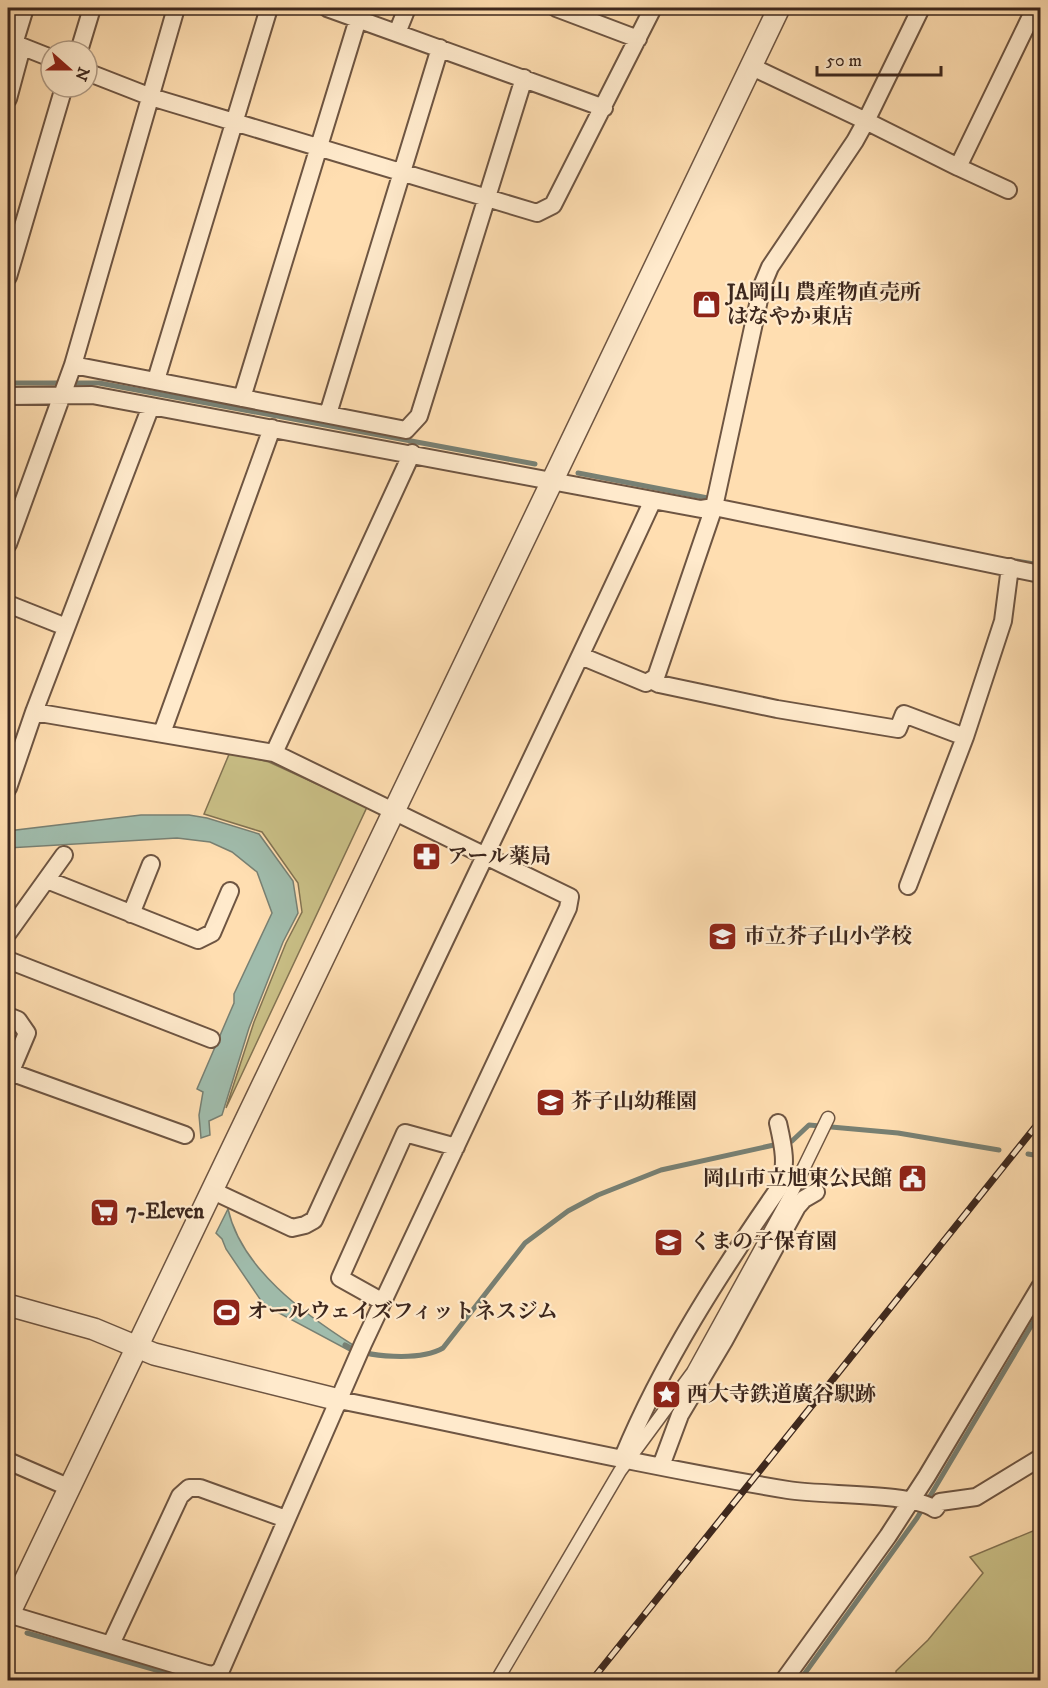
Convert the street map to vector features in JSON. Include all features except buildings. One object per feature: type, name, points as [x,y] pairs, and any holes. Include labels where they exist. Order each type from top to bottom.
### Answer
[{"type":"street","points":[[8,99],[15,44],[25,8]]},
{"type":"street","points":[[83,39],[92,8]]},
{"type":"street","points":[[8,544],[68,380],[176,8]]},
{"type":"street","points":[[156,380],[269,8]]},
{"type":"street","points":[[327,8],[604,108]]},
{"type":"street","points":[[397,33],[407,8]]},
{"type":"street","points":[[556,8],[638,39]]},
{"type":"street","points":[[99,77],[151,97],[537,213],[553,205],[653,8]]},
{"type":"street","points":[[34,712],[274,753],[392,810],[570,897],[568,908],[361,1350],[221,1670],[214,1675],[179,1675],[111,1644],[8,1615],[392,810],[779,8]]},
{"type":"street","points":[[581,656],[646,683],[656,677],[715,501],[762,286],[770,267],[855,141],[921,8]]},
{"type":"street","points":[[958,167],[1035,8]]},
{"type":"street","points":[[242,398],[358,19]]},
{"type":"street","points":[[15,44],[39,53]]},
{"type":"street","points":[[328,414],[440,48]]},
{"type":"street","points":[[750,66],[1008,190]]},
{"type":"street","points":[[8,396],[68,380],[156,380],[406,430],[419,416],[524,78]]},
{"type":"street","points":[[8,277],[60,99]]},
{"type":"street","points":[[68,380],[92,395],[412,453],[700,509],[715,501],[1041,574]]},
{"type":"street","points":[[8,788],[34,712],[150,406]]},
{"type":"street","points":[[162,733],[272,428]]},
{"type":"street","points":[[274,753],[412,453]]},
{"type":"street","points":[[211,1190],[292,1228],[305,1226],[314,1220],[405,1021],[581,656],[652,500]]},
{"type":"street","points":[[908,886],[965,736],[1004,621],[1010,567]]},
{"type":"street","points":[[8,604],[66,627]]},
{"type":"street","points":[[651,680],[659,684],[765,706],[898,729],[904,714],[965,736]]},
{"type":"street","points":[[8,933],[13,913],[47,879],[64,855]]},
{"type":"street","points":[[131,914],[151,864]]},
{"type":"street","points":[[47,879],[198,940],[212,933],[230,891]]},
{"type":"street","points":[[8,960],[211,1039]]},
{"type":"street","points":[[8,1016],[18,1020],[27,1033],[9,1075],[184,1135]]},
{"type":"street","points":[[627,1458],[693,1372],[791,1194],[825,1124]]},
{"type":"street","points":[[383,1302],[340,1278],[405,1133],[456,1147]]},
{"type":"street","points":[[497,1680],[627,1458],[659,1379],[723,1269],[779,1188],[784,1175],[781,1137]]},
{"type":"street","points":[[661,1466],[680,1415],[724,1341],[797,1207],[804,1198],[816,1192]]},
{"type":"street","points":[[784,1680],[888,1536],[920,1502],[1041,1287]]},
{"type":"street","points":[[8,1305],[94,1329],[135,1347],[215,1371],[339,1400],[791,1491],[920,1502],[935,1509],[940,1502],[976,1497],[1041,1458]]},
{"type":"street","points":[[8,1461],[68,1487]]},
{"type":"street","points":[[111,1644],[180,1496],[189,1488],[200,1488],[286,1519]]},
{"type":"shaded area","points":[[230,752],[269,762],[367,807],[226,1108],[254,1022],[286,943],[302,912],[298,883],[262,832],[204,814]]},
{"type":"shaded area","points":[[141,815],[189,815],[207,818],[259,834],[293,881],[298,913],[283,942],[249,1028],[222,1115],[209,1121],[210,1135],[201,1138],[199,1115],[203,1092],[197,1089],[234,1003],[234,994],[272,913],[257,872],[232,852],[210,842],[177,838],[8,848],[8,831]]},
{"type":"shaded area","points":[[228,1209],[235,1231],[260,1270],[295,1304],[353,1345],[350,1351],[264,1305],[216,1233]]},
{"type":"shaded area","points":[[1040,1528],[1040,1680],[896,1680],[896,1671],[928,1640],[983,1573],[970,1557]]},
{"type":"waterway","points":[[8,383],[99,383],[535,464]]},
{"type":"waterway","points":[[578,473],[713,499]]},
{"type":"waterway","points":[[1016,561],[1040,565]]},
{"type":"waterway","points":[[345,1345],[366,1353],[394,1356],[421,1355],[443,1348],[525,1243],[568,1211],[598,1195],[661,1170],[792,1141],[809,1125],[898,1133],[999,1150]]},
{"type":"waterway","points":[[1028,1154],[1040,1156]]},
{"type":"waterway","points":[[800,1680],[917,1518],[1040,1311]]},
{"type":"waterway","points":[[27,1633],[191,1680]]},
{"type":"railway","points":[[592,1680],[1040,1121]]},
{"type":"place","name":"JA岡山 農産物直売所 はなやか東店","points":[[706,305]]},
{"type":"place","name":"アール薬局","points":[[426,857]]},
{"type":"place","name":"市立芥子山小学校","points":[[723,937]]},
{"type":"place","name":"芥子山幼稚園","points":[[550,1102]]},
{"type":"place","name":"岡山市立旭東公民館","points":[[913,1179]]},
{"type":"place","name":"7-Eleven","points":[[105,1212]]},
{"type":"place","name":"くまの子保育園","points":[[669,1242]]},
{"type":"place","name":"オールウェイズフィットネスジム","points":[[226,1312]]},
{"type":"place","name":"西大寺鉄道廣谷駅跡","points":[[666,1395]]}]
